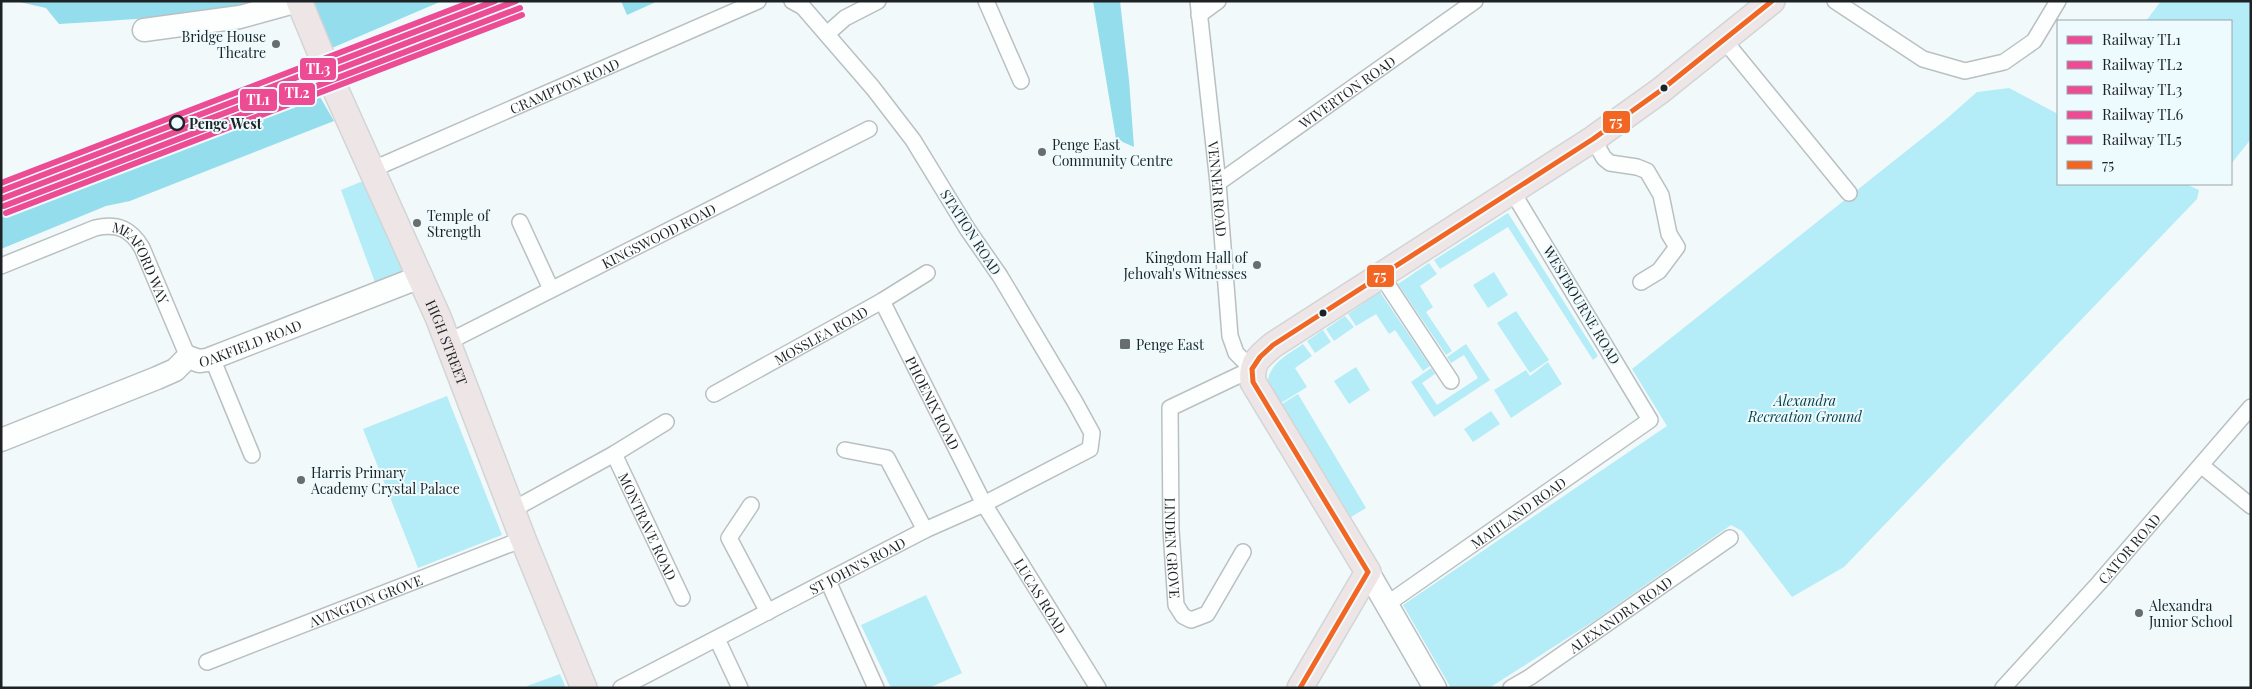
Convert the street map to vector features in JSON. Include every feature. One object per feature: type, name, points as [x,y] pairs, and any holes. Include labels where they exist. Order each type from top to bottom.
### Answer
[{"type":"main road","name":"HIGH STREET","points":[[298,1],[448,342],[512,510],[584,688]]},
{"type":"main road","points":[[1300,688],[1368,572],[1253,382],[1252,369],[1260,357],[1273,345],[1512,191],[1660,92],[1772,1]]},
{"type":"street","points":[[144,30],[240,17],[298,1]]},
{"type":"street","name":"CRAMPTON ROAD","points":[[371,170],[758,1]]},
{"type":"street","points":[[792,1],[803,7],[827,34],[846,18],[878,1]]},
{"type":"street","points":[[986,1],[1021,81]]},
{"type":"street","points":[[1198,8],[1218,1]]},
{"type":"street","name":"WIVERTON ROAD","points":[[1218,183],[1475,1]]},
{"type":"street","points":[[1835,1],[1923,59],[1965,71],[2004,62],[2034,41],[2058,1]]},
{"type":"street","name":"VENNER ROAD","points":[[1198,8],[1218,183],[1230,336],[1236,353],[1252,369]]},
{"type":"street","name":"STATION ROAD","points":[[827,34],[912,140],[968,230],[1000,276],[1092,434],[1091,443]]},
{"type":"street","points":[[1724,40],[1849,193]]},
{"type":"street","name":"KINGSWOOD ROAD","points":[[448,342],[869,129]]},
{"type":"street","points":[[1593,138],[1604,158],[1610,163],[1637,166],[1647,171],[1661,195],[1669,234],[1677,248],[1659,271],[1641,282]]},
{"type":"street","name":"WESTBOURNE ROAD","points":[[1512,191],[1650,420]]},
{"type":"street","points":[[520,222],[551,289]]},
{"type":"street","name":"MEAFORD WAY","points":[[1,266],[96,228],[109,225],[124,228],[135,235],[142,248],[188,357]]},
{"type":"street","name":"MOSSLEA ROAD","points":[[714,394],[882,302],[927,273]]},
{"type":"street","points":[[1381,275],[1451,381]]},
{"type":"street","name":"OAKFIELD ROAD","points":[[1,440],[157,378],[174,370],[188,357],[199,361],[212,358],[420,277]]},
{"type":"street","name":"PHOENIX ROAD","points":[[882,302],[984,504]]},
{"type":"street","points":[[212,358],[252,455]]},
{"type":"street","name":"LINDEN GROVE","points":[[1243,552],[1207,614],[1191,620],[1183,616],[1176,605],[1171,530],[1170,408],[1252,369]]},
{"type":"street","name":"CATOR ROAD","points":[[2003,688],[2099,583],[2251,408]]},
{"type":"street","name":"MAITLAND ROAD","points":[[1387,604],[1650,420]]},
{"type":"street","points":[[512,510],[614,454],[666,422]]},
{"type":"street","name":"ST JOHN'S ROAD","points":[[621,688],[925,530],[984,504],[1090,450],[1091,443]]},
{"type":"street","points":[[844,450],[887,458],[925,530]]},
{"type":"street","name":"MONTRAVE ROAD","points":[[614,454],[682,598]]},
{"type":"street","points":[[2202,466],[2251,506]]},
{"type":"street","name":"LUCAS ROAD","points":[[984,504],[1098,688]]},
{"type":"street","points":[[751,505],[729,538],[768,612]]},
{"type":"street","name":"ALEXANDRA ROAD","points":[[1511,688],[1534,682],[1730,538]]},
{"type":"street","name":"AVINGTON GROVE","points":[[207,662],[524,539]]},
{"type":"street","points":[[1368,572],[1435,688]]},
{"type":"street","points":[[828,581],[876,688]]},
{"type":"street","points":[[717,638],[740,688]]},
{"type":"green space","points":[[2161,1],[2251,1],[2251,139],[2232,163],[2232,20],[2147,20]]},
{"type":"green space","name":"Alexandra Recreation Ground","points":[[2009,88],[2057,113],[2057,185],[2188,185],[2199,190],[2197,199],[1844,567],[1792,597],[1742,531],[1731,525],[1594,621],[1489,688],[1451,688],[1403,605],[1667,426],[1632,369],[1944,121],[1977,92]]},
{"type":"green space","points":[[363,181],[404,274],[376,285],[341,190]]},
{"type":"green space","points":[[1508,213],[1598,356],[1593,360],[1508,227],[1440,269],[1434,260]]},
{"type":"green space","points":[[1429,263],[1437,274],[1420,286],[1433,307],[1426,312],[1452,351],[1446,355],[1398,284]]},
{"type":"green space","points":[[1494,272],[1508,295],[1488,308],[1473,285]]},
{"type":"green space","points":[[1380,292],[1430,366],[1423,371],[1395,330],[1389,334],[1376,314],[1356,326],[1348,314]]},
{"type":"green space","points":[[1516,311],[1549,360],[1530,373],[1497,323]]},
{"type":"green space","points":[[1345,316],[1354,327],[1334,341],[1326,329]]},
{"type":"green space","points":[[1323,330],[1331,342],[1315,353],[1307,341]]},
{"type":"green space","points":[[1303,344],[1312,356],[1295,368],[1307,387],[1281,403],[1268,380],[1270,374],[1281,359]]},
{"type":"green space","points":[[1466,344],[1490,380],[1434,417],[1411,382],[1431,368],[1435,374],[1422,383],[1437,405],[1478,378],[1464,355],[1451,363],[1447,357]]},
{"type":"green space","points":[[1548,362],[1562,384],[1511,418],[1494,390],[1526,370],[1530,376]]},
{"type":"green space","points":[[1356,367],[1370,390],[1349,404],[1334,381]]},
{"type":"green space","points":[[1298,394],[1366,508],[1351,517],[1282,404]]},
{"type":"green space","points":[[447,396],[502,535],[418,568],[363,429]]},
{"type":"green space","points":[[1491,411],[1500,424],[1473,442],[1464,429]]},
{"type":"green space","points":[[926,595],[962,673],[929,688],[891,688],[861,625]]},
{"type":"green space","points":[[560,674],[566,688],[528,688],[527,686]]},
{"type":"shaded area","points":[[15,1],[254,1],[182,14],[59,24],[46,8]]},
{"type":"shaded area","points":[[306,1],[442,1],[332,48],[307,7]]},
{"type":"shaded area","points":[[621,1],[658,1],[627,15]]},
{"type":"shaded area","points":[[1093,1],[1120,1],[1134,147],[1116,139]]},
{"type":"shaded area","points":[[316,90],[334,121],[130,201],[106,206],[1,249],[1,214],[172,153],[289,107],[287,104],[299,100],[301,95]]},
{"type":"rail line","name":"TL5","points":[[1,183],[474,1]]},
{"type":"rail line","name":"TL3","points":[[1,191],[495,1]]},
{"type":"rail line","name":"TL1","points":[[1,199],[516,1]]},
{"type":"rail line","name":"TL2","points":[[4,206],[520,8]]},
{"type":"rail line","name":"TL6","points":[[6,213],[522,15]]},
{"type":"transit line","name":"75","points":[[1252,369],[1260,357],[1273,345],[1593,139],[1660,91],[1772,1]]},
{"type":"transit line","name":"75","points":[[1252,369],[1253,382],[1368,572]]},
{"type":"transit line","name":"75","points":[[1300,688],[1368,572]]},
{"type":"place","name":"Bridge House Theatre","points":[[276,44]]},
{"type":"place","name":"Penge West","points":[[177,123]]},
{"type":"place","name":"Penge East Community Centre","points":[[1042,152]]},
{"type":"place","name":"Temple of Strength","points":[[417,223]]},
{"type":"place","name":"Kingdom Hall of Jehovah's Witnesses","points":[[1257,265]]},
{"type":"place","name":"Penge East","points":[[1125,344]]},
{"type":"place","name":"Harris Primary Academy Crystal Palace","points":[[301,480]]},
{"type":"place","name":"Alexandra Junior School","points":[[2139,613]]}]
